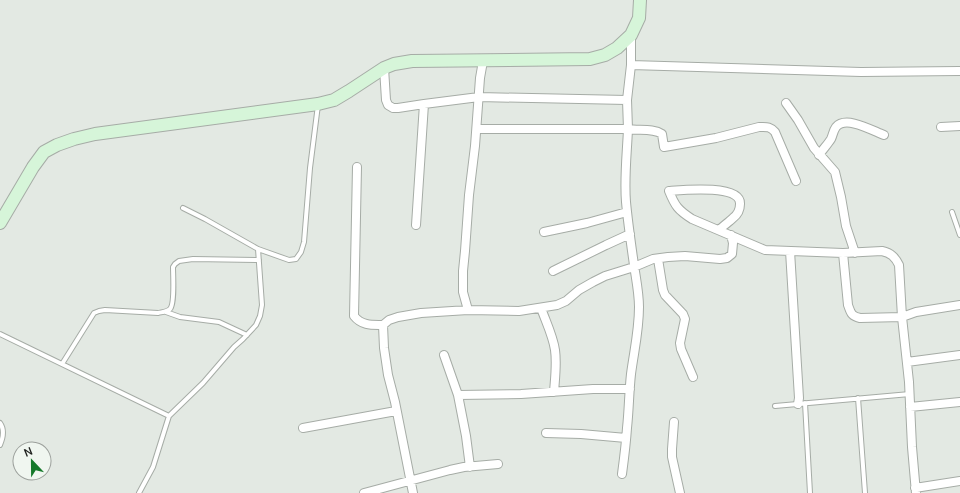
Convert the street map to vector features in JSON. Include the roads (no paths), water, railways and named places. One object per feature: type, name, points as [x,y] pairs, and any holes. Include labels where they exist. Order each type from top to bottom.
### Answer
[{"type":"street","points":[[0,223],[33,167],[44,152],[57,145],[74,139],[95,134],[318,104],[334,100],[384,68],[394,64],[412,61],[590,59],[605,55],[618,48],[631,36],[639,18],[640,0]]},
{"type":"street","points":[[622,474],[638,325],[638,288],[627,212],[625,182],[628,129],[627,100],[631,65],[631,36]]},
{"type":"street","points":[[468,310],[463,292],[463,271],[469,195],[477,128],[480,78],[483,61]]},
{"type":"street","points":[[631,65],[853,72],[960,71]]},
{"type":"street","points":[[384,68],[386,100],[388,105],[393,108],[479,97],[627,100]]},
{"type":"street","points":[[416,226],[424,104]]},
{"type":"street","points":[[786,104],[798,120],[814,148],[835,172],[846,226],[855,253]]},
{"type":"street","points":[[819,154],[831,139],[837,127],[841,124],[852,123],[861,125],[884,135]]},
{"type":"street","points":[[941,127],[960,126]]},
{"type":"street","points":[[477,128],[628,129],[658,131],[662,134],[664,147],[716,138],[759,127],[766,127],[772,128],[775,132],[796,181]]},
{"type":"street","points":[[357,167],[354,316],[358,321],[366,324],[384,325]]},
{"type":"street","points":[[719,230],[734,218],[739,211],[739,199],[735,195],[723,190],[669,190],[674,204],[692,219],[765,250],[843,253],[882,251],[888,252],[895,258],[899,265],[902,317],[910,394],[912,448],[916,490],[960,481]]},
{"type":"street","points":[[544,232],[627,212]]},
{"type":"street","points":[[553,272],[630,234]]},
{"type":"street","points":[[413,493],[395,402],[388,375],[385,354],[383,333],[384,325],[389,320],[421,313],[468,310],[519,311],[557,305],[566,301],[579,290],[605,276],[653,259],[685,256],[720,259],[727,258],[732,254],[733,243],[731,235]]},
{"type":"street","points":[[790,251],[800,398],[802,403]]},
{"type":"street","points":[[843,253],[848,305],[854,317],[902,317],[916,312],[960,305]]},
{"type":"street","points":[[658,258],[665,295],[683,314],[685,319],[680,343],[681,349],[693,377]]},
{"type":"street","points":[[541,308],[555,351],[554,392]]},
{"type":"street","points":[[444,355],[458,395],[470,467]]},
{"type":"street","points":[[907,362],[960,355]]},
{"type":"street","points":[[458,395],[521,394],[587,389],[630,389]]},
{"type":"street","points":[[910,407],[960,402]]},
{"type":"street","points":[[303,428],[396,412]]},
{"type":"street","points":[[674,422],[672,457],[680,493]]},
{"type":"street","points":[[546,433],[626,438]]},
{"type":"street","points":[[364,493],[450,470],[498,464]]},
{"type":"lane","points":[[183,208],[206,219],[258,249],[289,260],[296,259],[301,252],[304,242],[310,168],[318,104]]},
{"type":"lane","points":[[952,212],[960,235]]},
{"type":"lane","points":[[139,493],[153,467],[169,416],[204,383],[234,347],[247,335],[256,324],[260,316],[262,305],[258,249]]},
{"type":"lane","points":[[166,312],[173,305],[174,267],[179,261],[193,259],[259,260]]},
{"type":"lane","points":[[62,364],[94,313],[105,310],[158,313],[166,312],[180,317],[219,322],[247,335]]},
{"type":"lane","points":[[0,334],[169,416]]},
{"type":"lane","points":[[775,406],[910,394]]},
{"type":"lane","points":[[858,398],[865,493]]},
{"type":"lane","points":[[802,403],[810,493]]},
{"type":"lane","points":[[0,423],[2,425],[3,432],[0,445]]}]
